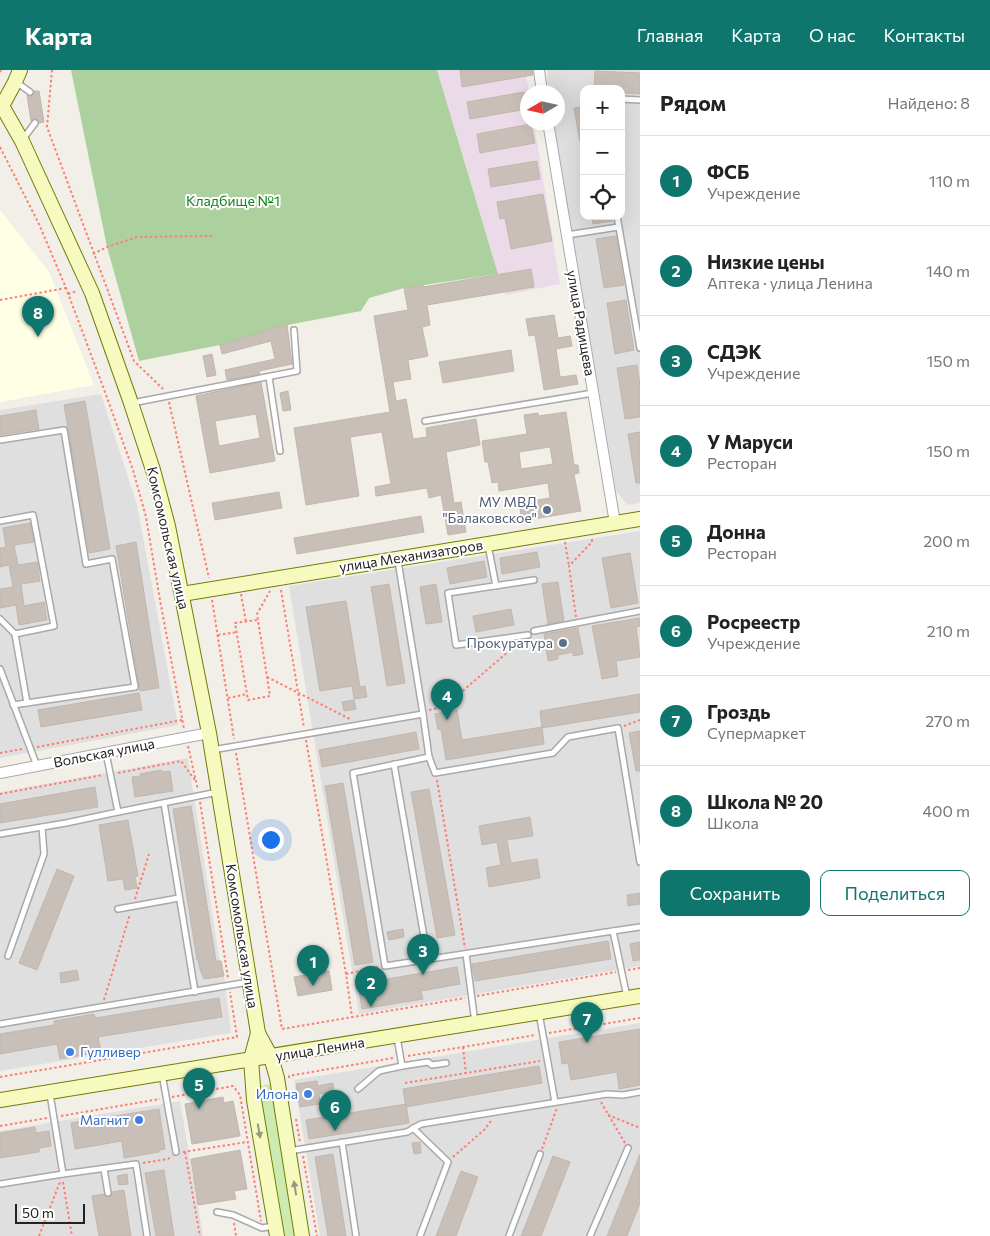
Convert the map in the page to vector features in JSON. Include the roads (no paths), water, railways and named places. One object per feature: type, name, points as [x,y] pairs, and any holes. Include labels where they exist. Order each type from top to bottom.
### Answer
[{"type":"main road","name":"Комсомольская улица","points":[[17,76],[1,106],[22,141],[92,293],[153,470],[168,526],[209,733],[258,1033],[271,1056],[279,1084],[302,1236]]},
{"type":"main road","name":"улица Механизаторов","points":[[182,594],[276,582],[398,558],[640,519]]},
{"type":"main road","name":"улица Ленина","points":[[0,1100],[634,997]]},
{"type":"main road","name":"Комсомольская улица","points":[[258,1033],[251,1059],[254,1100],[271,1230]]},
{"type":"street","points":[[539,70],[541,85]]},
{"type":"street","name":"улица Радищева","points":[[549,130],[615,523]]},
{"type":"street","name":"Вольская улица","points":[[0,773],[209,733]]},
{"type":"lane","points":[[17,76],[30,92]]},
{"type":"lane","points":[[625,99],[640,100]]},
{"type":"lane","points":[[22,141],[35,123]]},
{"type":"lane","points":[[617,220],[640,348]]},
{"type":"lane","points":[[566,235],[618,227]]},
{"type":"lane","points":[[131,403],[297,371],[294,330]]},
{"type":"lane","points":[[269,377],[280,451]]},
{"type":"lane","points":[[425,421],[593,393]]},
{"type":"lane","points":[[0,440],[64,430],[86,564],[112,559],[135,687],[13,705]]},
{"type":"lane","points":[[0,521],[33,515],[54,626],[15,634]]},
{"type":"lane","points":[[488,544],[496,586]]},
{"type":"lane","points":[[398,558],[422,713],[435,773],[553,753],[568,737],[618,728],[640,862]]},
{"type":"lane","points":[[528,635],[456,645],[448,593],[534,580]]},
{"type":"lane","points":[[534,631],[640,611]]},
{"type":"lane","points":[[0,619],[15,634],[27,703]]},
{"type":"lane","points":[[0,669],[37,766]]},
{"type":"lane","points":[[211,750],[422,713]]},
{"type":"lane","points":[[106,753],[118,812]]},
{"type":"lane","points":[[430,757],[353,772],[384,966],[640,927]]},
{"type":"lane","points":[[394,764],[428,960]]},
{"type":"lane","points":[[0,834],[218,792]]},
{"type":"lane","points":[[164,803],[195,992]]},
{"type":"lane","points":[[8,956],[44,854],[42,827]]},
{"type":"lane","points":[[118,909],[179,898]]},
{"type":"lane","points":[[613,931],[622,971],[634,997]]},
{"type":"lane","points":[[466,954],[475,1023]]},
{"type":"lane","points":[[0,1024],[250,982]]},
{"type":"lane","points":[[539,1012],[557,1102]]},
{"type":"lane","points":[[397,1036],[402,1066]]},
{"type":"lane","points":[[358,1089],[379,1072],[428,1062],[432,1066],[446,1063]]},
{"type":"lane","points":[[162,1074],[176,1152]]},
{"type":"lane","points":[[50,1092],[63,1174]]},
{"type":"lane","points":[[289,1151],[408,1132],[422,1124],[498,1111],[607,1094],[623,1095],[640,1092]]},
{"type":"lane","points":[[413,1128],[448,1162],[420,1236]]},
{"type":"lane","points":[[342,1142],[356,1236]]},
{"type":"lane","points":[[590,1236],[628,1148]]},
{"type":"lane","points":[[509,1236],[540,1154]]},
{"type":"lane","points":[[0,1184],[136,1164],[147,1236]]},
{"type":"lane","points":[[104,1169],[108,1193]]},
{"type":"lane","points":[[217,1212],[271,1230]]},
{"type":"place","name":"Школа № 20","points":[[38,337]]},
{"type":"place","name":"МУ МВД \"Балаковское\"","points":[[547,510]]},
{"type":"place","name":"Прокуратура","points":[[563,643]]},
{"type":"place","name":"У Маруси","points":[[447,720]]},
{"type":"place","name":"СДЭК","points":[[423,975]]},
{"type":"place","name":"ФСБ","points":[[313,986]]},
{"type":"place","name":"Низкие цены","points":[[371,1007]]},
{"type":"place","name":"Гроздь","points":[[587,1043]]},
{"type":"place","name":"Гулливер","points":[[70,1052]]},
{"type":"place","name":"Илона","points":[[308,1094]]},
{"type":"place","name":"Донна","points":[[199,1109]]},
{"type":"place","name":"Магнит","points":[[139,1120]]},
{"type":"place","name":"Росреестр","points":[[335,1131]]},
{"type":"park label","name":"Кладбище №1","points":[[233,201]]}]
